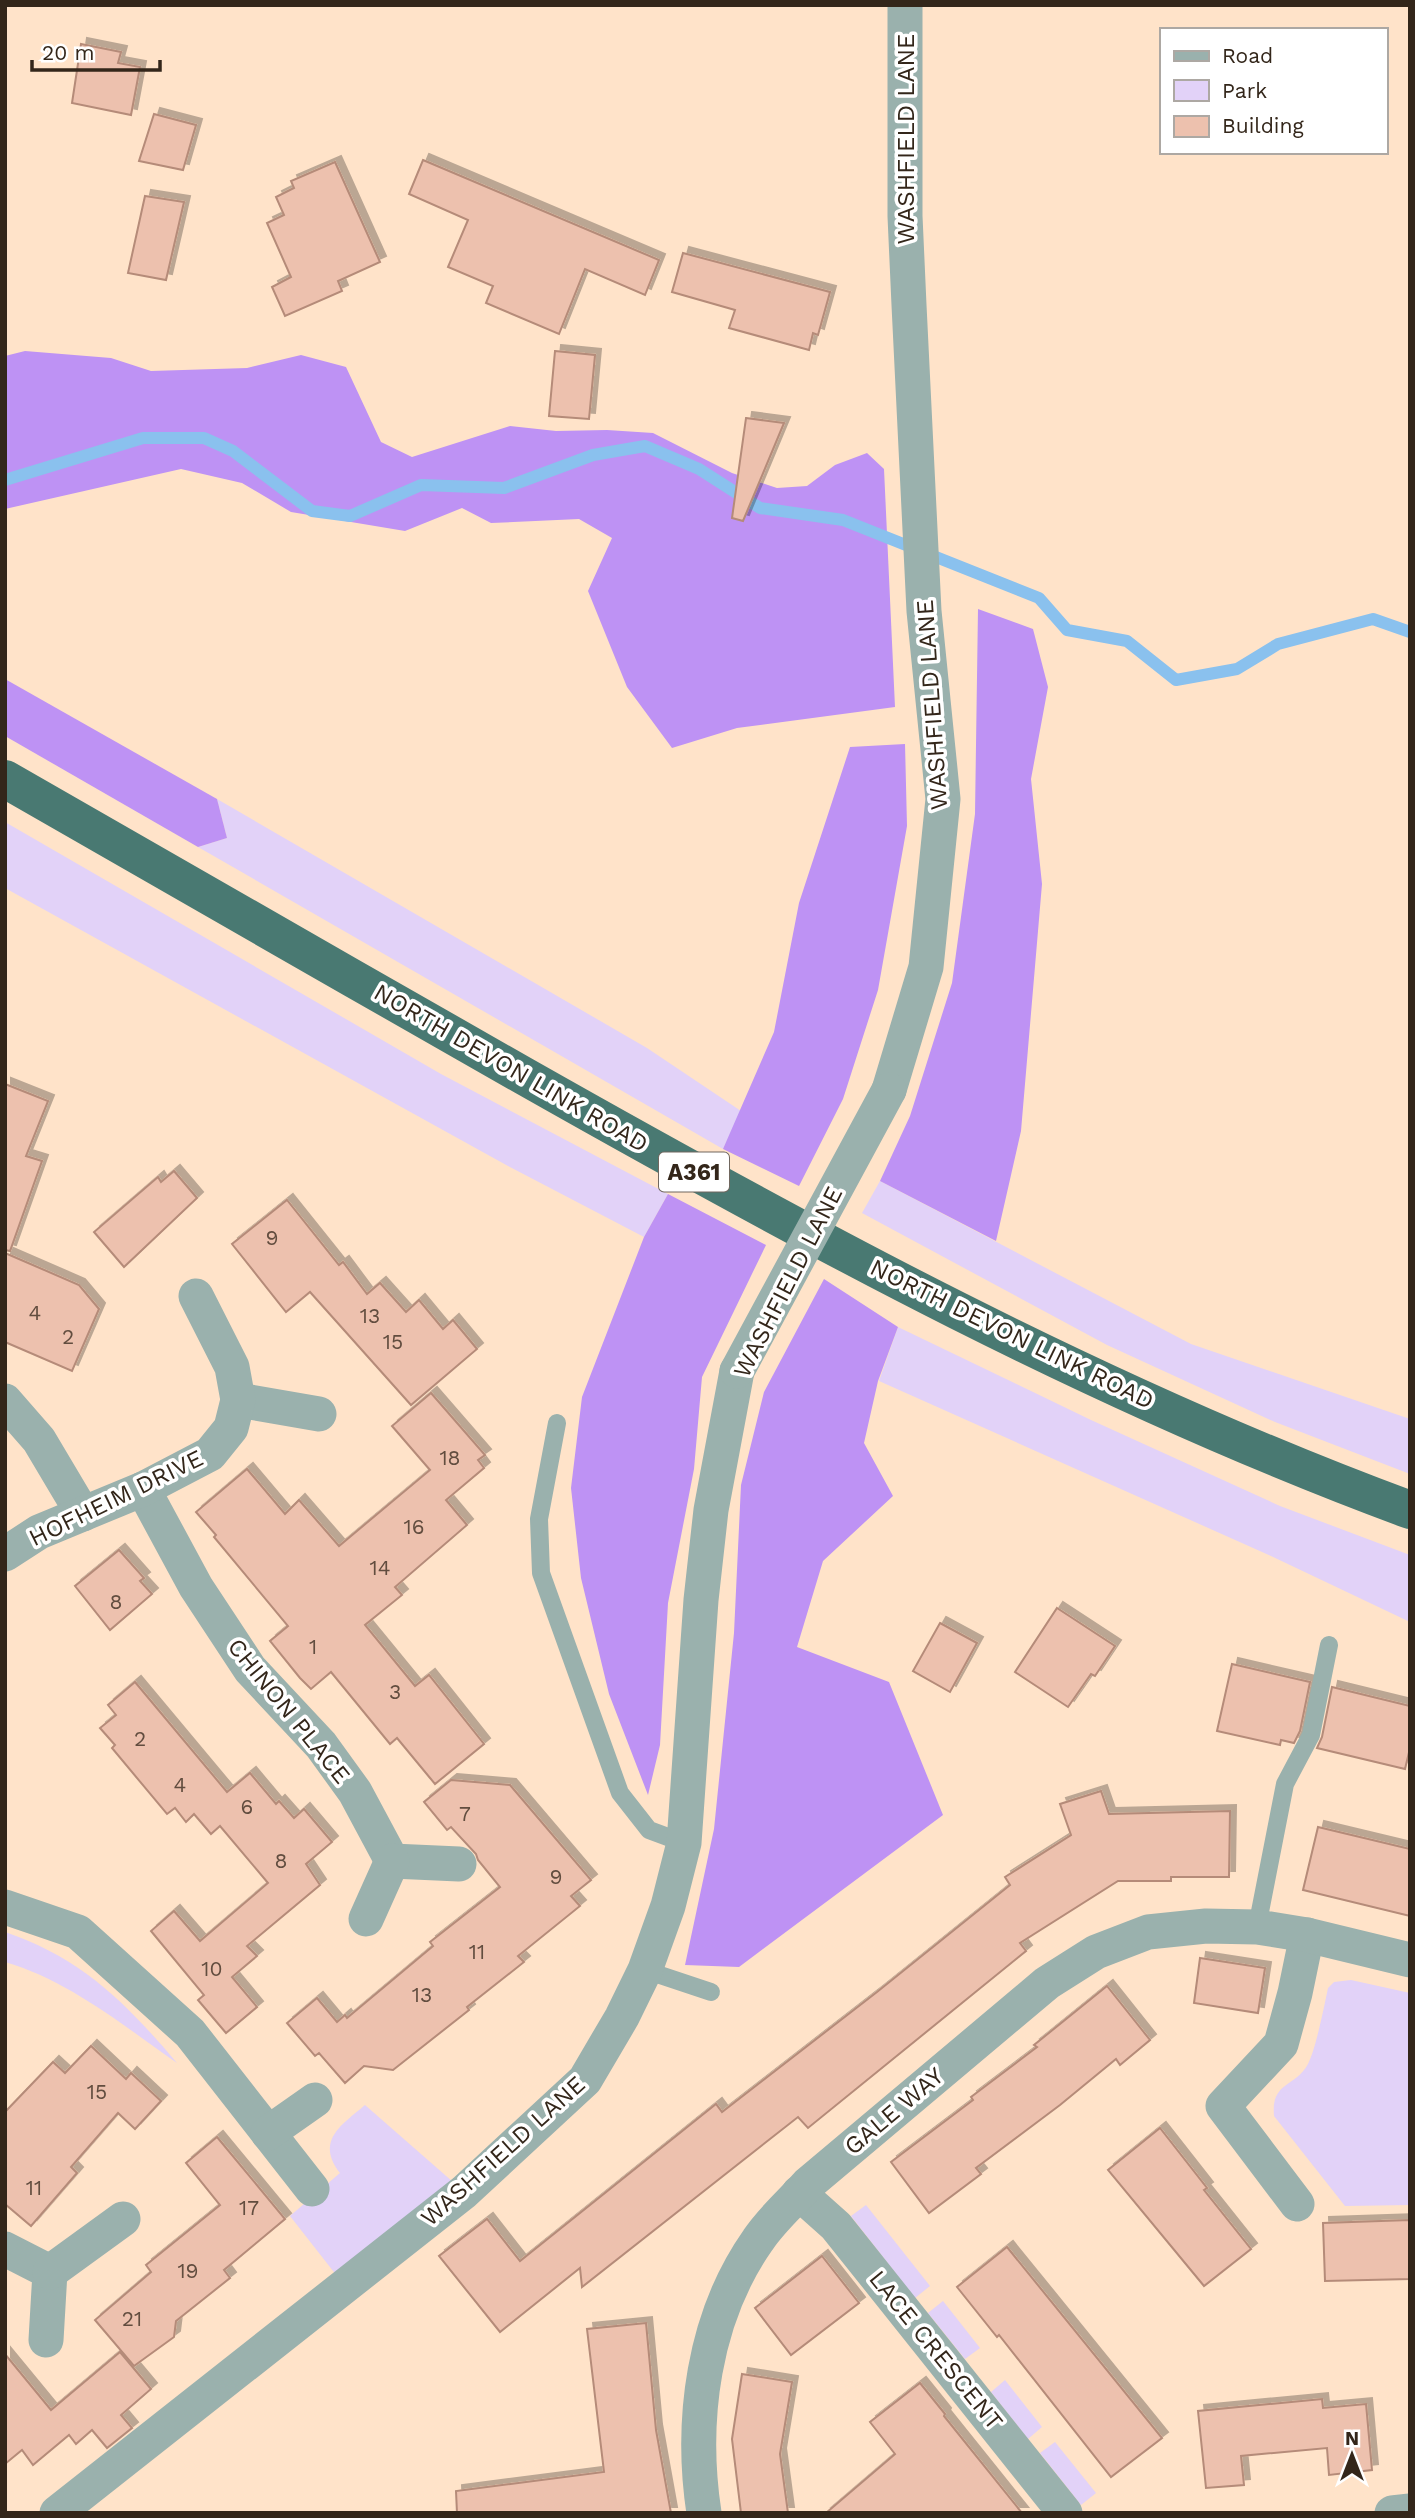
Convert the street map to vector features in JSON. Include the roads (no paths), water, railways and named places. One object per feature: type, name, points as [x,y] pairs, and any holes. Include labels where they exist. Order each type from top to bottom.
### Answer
[{"type":"highway","name":"NORTH DEVON LINK ROAD","points":[[5,779],[693,1171],[946,1306],[1234,1439],[1339,1484],[1410,1510]]},
{"type":"street","name":"WASHFIELD LANE","points":[[57,2513],[464,2192],[585,2080],[622,2017],[645,1970],[668,1906],[684,1843],[702,1587],[711,1510],[737,1371],[889,1090],[926,967],[943,799],[924,611],[905,216],[905,5]]},
{"type":"street","name":"HOFHEIM DRIVE","points":[[5,1554],[39,1532],[143,1489],[210,1454],[231,1428],[238,1400],[232,1367],[196,1296]]},
{"type":"street","points":[[238,1400],[319,1414]]},
{"type":"street","points":[[5,1401],[39,1440],[83,1514]]},
{"type":"street","name":"CHINON PLACE","points":[[143,1489],[196,1587],[250,1669],[321,1745],[355,1791],[392,1861]]},
{"type":"street","points":[[366,1919],[392,1861],[459,1864]]},
{"type":"street","points":[[5,1907],[78,1932],[190,2033],[312,2189]]},
{"type":"street","name":"GALE WAY","points":[[704,2513],[698,2434],[701,2391],[719,2318],[755,2244],[773,2220],[807,2184],[1047,1983],[1096,1952],[1147,1932],[1206,1926],[1257,1927],[1307,1935],[1410,1960]]},
{"type":"street","points":[[1297,2204],[1223,2105],[1281,2044],[1307,1935]]},
{"type":"street","points":[[268,2133],[315,2101]]},
{"type":"street","name":"LACE CRESCENT","points":[[799,2193],[836,2226],[1066,2513]]},
{"type":"street","points":[[50,2272],[122,2219]]},
{"type":"street","points":[[5,2249],[50,2272]]},
{"type":"street","points":[[46,2340],[50,2272]]},
{"type":"street","points":[[1392,2513],[1410,2511]]},
{"type":"lane","points":[[557,1423],[538,1519],[541,1573],[620,1793],[649,1830],[684,1843]]},
{"type":"lane","points":[[1257,1927],[1285,1784],[1311,1735],[1329,1645]]},
{"type":"lane","points":[[645,1970],[711,1992]]},
{"type":"waterway","points":[[5,480],[143,438],[204,438],[233,451],[312,511],[350,516],[421,485],[504,488],[593,455],[645,446],[699,469],[760,508],[843,520],[1039,598],[1067,630],[1127,641],[1176,680],[1237,669],[1278,644],[1373,619],[1410,632]]}]
